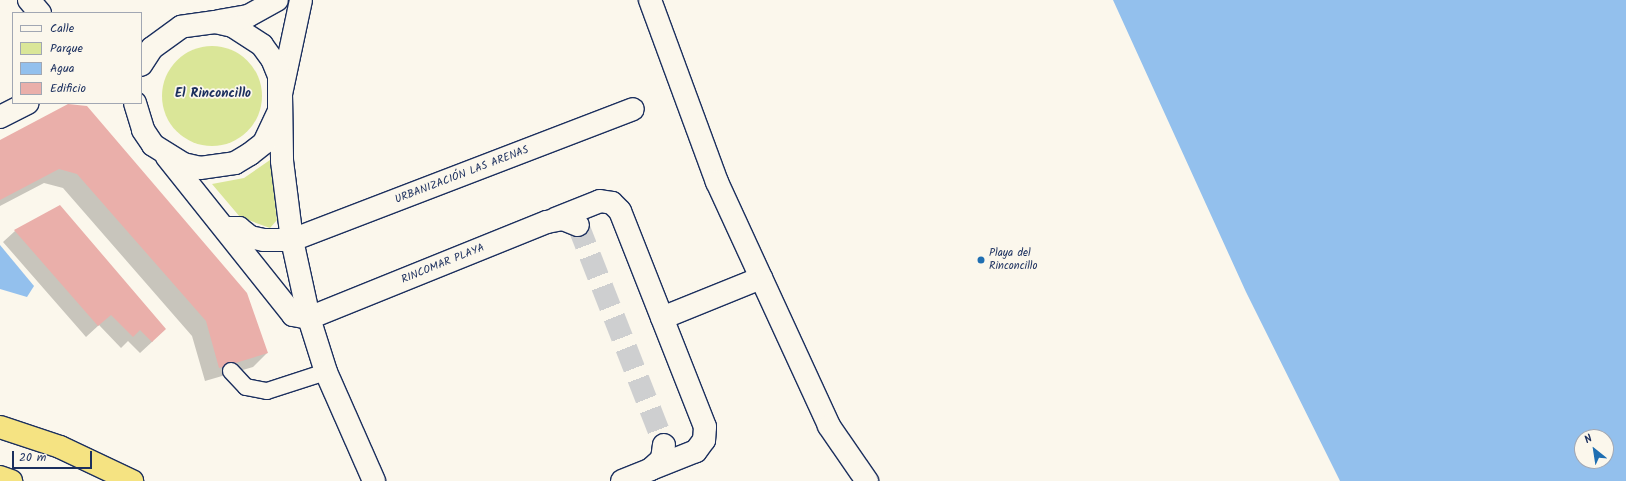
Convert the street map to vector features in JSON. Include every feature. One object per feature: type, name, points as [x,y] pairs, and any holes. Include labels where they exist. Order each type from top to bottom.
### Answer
[{"type":"highway","points":[[0,427],[60,447],[132,481]]},
{"type":"highway","points":[[0,477],[10,481]]},
{"type":"street","points":[[29,0],[39,12]]},
{"type":"street","points":[[142,64],[165,36],[186,25],[248,16],[277,0]]},
{"type":"street","points":[[167,156],[200,168],[235,163],[264,143],[275,122],[301,0]]},
{"type":"street","points":[[650,0],[717,182],[829,426],[867,481]]},
{"type":"street","points":[[215,22],[232,26],[262,45],[272,59],[281,94],[282,161],[292,240],[309,318],[326,372],[374,481]]},
{"type":"street","points":[[0,117],[26,104]]},
{"type":"street","points":[[131,107],[153,145],[167,156],[227,228],[231,240],[293,315],[309,318]]},
{"type":"street","name":"URBANIZACIÓN LAS ARENAS","points":[[292,240],[633,110]]},
{"type":"street","name":"RINCOMAR PLAYA","points":[[309,318],[600,201],[616,206],[662,318]]},
{"type":"street","points":[[555,219],[578,225]]},
{"type":"street","points":[[227,228],[239,228],[250,237],[264,240],[292,240]]},
{"type":"street","points":[[622,481],[696,451],[706,434],[662,318],[762,278]]},
{"type":"street","points":[[651,469],[662,459],[664,445]]},
{"type":"lane","points":[[231,371],[246,387],[267,391],[326,372]]},
{"type":"green space","points":[[212,46],[231,49],[248,60],[259,77],[262,96],[259,115],[248,132],[231,143],[212,146],[193,143],[176,132],[165,115],[162,96],[165,77],[176,60],[193,49]]},
{"type":"green space","points":[[270,160],[277,220],[270,228],[240,217],[212,184],[244,178]]},
{"type":"water","points":[[1113,0],[1626,0],[1626,481],[1340,481],[1246,292]]},
{"type":"water","points":[[0,245],[34,286],[27,297],[0,289]]},
{"type":"building","points":[[68,104],[87,106],[247,293],[268,353],[219,368],[206,321],[77,174],[59,169],[0,200],[0,140]]},
{"type":"building","points":[[60,205],[166,329],[152,342],[140,330],[133,337],[111,315],[98,326],[14,230]]},
{"type":"tunnel","points":[[578,225],[664,445]]},
{"type":"place","name":"Playa del Rinconcillo","points":[[981,260]]},
{"type":"district","name":"El Rinconcillo","points":[[213,94]]}]
